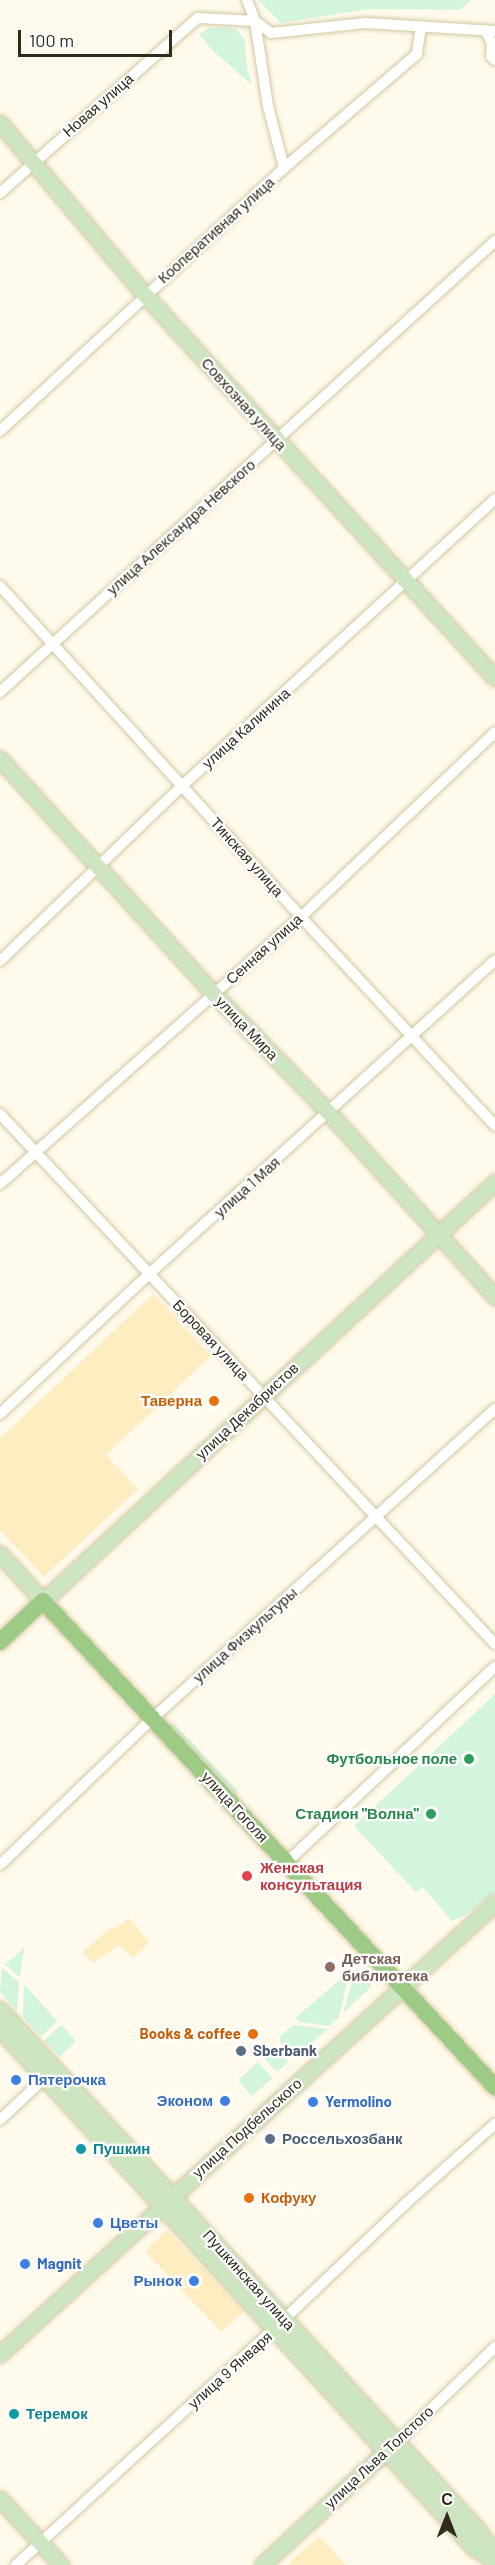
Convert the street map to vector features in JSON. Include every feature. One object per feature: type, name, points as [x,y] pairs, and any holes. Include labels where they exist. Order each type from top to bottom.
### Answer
[{"type":"main road","name":"Совхозная улица","points":[[0,123],[145,295],[495,678]]},
{"type":"main road","name":"улица Мира","points":[[0,759],[214,994],[329,1113],[495,1297]]},
{"type":"main road","name":"улица Декабристов","points":[[0,1642],[495,1182]]},
{"type":"main road","name":"улица Гоголя","points":[[0,1554],[495,2087]]},
{"type":"main road","name":"улица Подбельского","points":[[0,2354],[495,1903]]},
{"type":"main road","name":"Пушкинская улица","points":[[0,2009],[50,2073],[391,2447],[473,2547],[495,2561]]},
{"type":"main road","name":"Пушкинская улица","points":[[0,2029],[50,2073]]},
{"type":"main road","name":"Пушкинская улица","points":[[391,2447],[478,2530],[495,2553]]},
{"type":"main road","name":"улица Льва Толстого","points":[[262,2565],[391,2447]]},
{"type":"main road","points":[[0,2499],[61,2565]]},
{"type":"street","points":[[247,0],[255,21],[268,106],[284,168]]},
{"type":"street","name":"Новая улица","points":[[0,193],[198,18],[255,21]]},
{"type":"street","points":[[255,21],[271,33]]},
{"type":"street","points":[[259,44],[271,33],[290,29],[364,23],[490,30],[491,56],[495,60]]},
{"type":"street","name":"Кооперативная улица","points":[[0,431],[284,168],[417,54],[421,26]]},
{"type":"street","name":"улица Александра Невского","points":[[0,692],[495,241]]},
{"type":"street","name":"улица Калинина","points":[[0,961],[183,785],[495,499]]},
{"type":"street","name":"Тинская улица","points":[[0,586],[495,1126]]},
{"type":"street","name":"Сенная улица","points":[[0,1184],[301,917],[495,732]]},
{"type":"street","name":"улица 1 Мая","points":[[0,1414],[149,1274],[495,960]]},
{"type":"street","name":"Боровая улица","points":[[0,1114],[375,1519],[495,1644]]},
{"type":"street","name":"улица Физкультуры","points":[[0,1865],[153,1718],[495,1409]]},
{"type":"street","points":[[286,1862],[495,1667]]},
{"type":"street","points":[[0,2120],[50,2073]]},
{"type":"street","name":"улица 9 Января","points":[[16,2565],[279,2324],[404,2205],[495,2124]]},
{"type":"street","name":"улица Льва Толстого","points":[[391,2447],[495,2347]]},
{"type":"shaded area","points":[[153,1294],[211,1356],[106,1455],[138,1489],[44,1577],[0,1530],[0,1438]]},
{"type":"shaded area","points":[[129,1918],[149,1942],[133,1958],[119,1945],[93,1963],[82,1952],[112,1927],[115,1929]]},
{"type":"shaded area","name":"Рынок","points":[[167,2230],[244,2311],[221,2332],[145,2251]]},
{"type":"shaded area","points":[[319,2536],[346,2565],[287,2565]]},
{"type":"green space","points":[[258,0],[471,0],[460,10],[369,9],[281,23]]},
{"type":"green space","points":[[226,27],[237,30],[245,40],[247,69],[252,85],[213,51],[199,34],[209,28]]},
{"type":"green space","name":"Стадион \"Волна\"","points":[[495,1694],[495,1893],[468,1914],[452,1921],[423,1887],[416,1892],[354,1826]]},
{"type":"green space","points":[[174,1724],[238,1791],[236,1796],[171,1726]]},
{"type":"green space","points":[[24,1948],[20,1977],[5,1965]]},
{"type":"green space","points":[[2,1968],[19,1982],[17,2011],[0,1992]]},
{"type":"green space","points":[[356,1968],[372,1986],[343,2013]]},
{"type":"green space","points":[[342,1978],[347,1983],[339,2017],[329,2026],[300,2022],[295,2018]]},
{"type":"green space","points":[[24,1984],[57,2021],[41,2037],[23,2017]]},
{"type":"green space","points":[[61,2025],[76,2041],[60,2057],[44,2041]]},
{"type":"green space","points":[[294,2025],[328,2029],[294,2058],[280,2042],[280,2036]]},
{"type":"green space","points":[[275,2048],[288,2062],[277,2072],[264,2058]]},
{"type":"green space","points":[[258,2062],[273,2078],[252,2096],[238,2080]]},
{"type":"place","name":"Таверна","points":[[214,1401]]},
{"type":"place","name":"Футбольное поле","points":[[469,1759]]},
{"type":"place","name":"Стадион \"Волна\"","points":[[431,1814]]},
{"type":"place","name":"Женская консультация","points":[[247,1876]]},
{"type":"place","name":"Детская библиотека","points":[[330,1967]]},
{"type":"place","name":"Books & coffee","points":[[253,2034]]},
{"type":"place","name":"Sberbank","points":[[241,2051]]},
{"type":"place","name":"Пятерочка","points":[[16,2080]]},
{"type":"place","name":"Эконом","points":[[225,2101]]},
{"type":"place","name":"Yermolino","points":[[313,2102]]},
{"type":"place","name":"Россельхозбанк","points":[[270,2139]]},
{"type":"place","name":"Пушкин","points":[[81,2149]]},
{"type":"place","name":"Кофуку","points":[[249,2198]]},
{"type":"place","name":"Цветы","points":[[98,2223]]},
{"type":"place","name":"Magnit","points":[[25,2264]]},
{"type":"place","name":"Рынок","points":[[194,2281]]},
{"type":"place","name":"Теремок","points":[[14,2414]]}]
